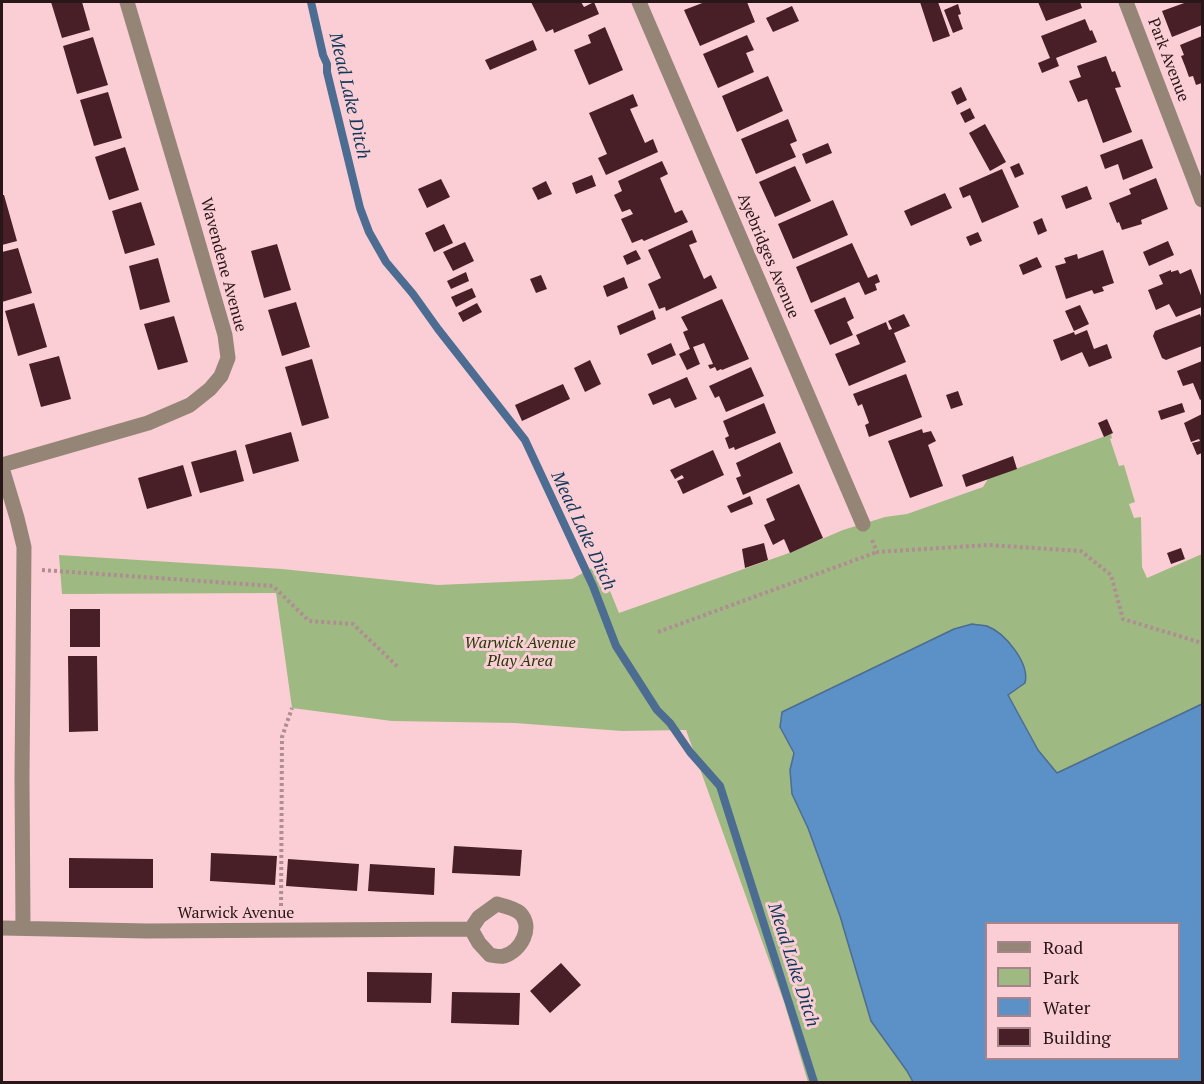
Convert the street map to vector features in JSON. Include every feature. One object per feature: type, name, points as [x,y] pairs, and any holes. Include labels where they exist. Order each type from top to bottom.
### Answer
[{"type":"street","name":"Wavendene Avenue","points":[[2,466],[148,423],[190,405],[210,389],[221,376],[228,358],[225,335],[127,2]]},
{"type":"street","name":"Ayebridges Avenue","points":[[639,2],[863,524]]},
{"type":"street","name":"Park Avenue","points":[[1126,2],[1203,200]]},
{"type":"street","points":[[2,466],[24,547],[23,928]]},
{"type":"street","name":"Warwick Avenue","points":[[2,928],[147,932],[471,928]]},
{"type":"path","points":[[863,524],[878,552]]},
{"type":"path","points":[[658,632],[878,552],[988,545],[1081,551],[1111,575],[1123,619],[1203,643]]},
{"type":"path","points":[[23,569],[273,585],[309,621],[353,624],[399,668]]},
{"type":"path","points":[[281,931],[282,737],[292,708]]},
{"type":"green space","name":"Warwick Avenue Play Area","points":[[1111,434],[1110,439],[1119,466],[1124,465],[1135,502],[1129,504],[1134,518],[1141,517],[1142,567],[1147,578],[1202,554],[1202,704],[1057,773],[1038,750],[1008,695],[780,728],[794,753],[790,770],[792,794],[808,828],[840,916],[871,1021],[913,1082],[808,1082],[784,1002],[686,730],[622,731],[515,723],[392,721],[292,708],[276,593],[62,594],[59,555],[282,569],[438,585],[572,579],[599,564],[619,613],[789,553],[843,530],[885,517],[907,514],[983,487],[988,479]]},
{"type":"water","points":[[972,624],[987,626],[994,630],[1008,642],[1020,658],[1026,675],[1025,683],[1008,695],[1038,750],[1057,773],[1202,704],[1202,1082],[913,1082],[871,1021],[840,916],[808,828],[792,794],[790,770],[794,753],[780,727],[782,712],[954,629]]},
{"type":"building","points":[[51,2],[82,2],[90,30],[62,38]]},
{"type":"building","points":[[531,2],[581,2],[584,7],[594,2],[599,14],[554,33],[553,29],[546,32]]},
{"type":"building","points":[[705,2],[747,2],[755,22],[700,46],[684,10]]},
{"type":"building","points":[[920,2],[938,2],[950,36],[933,42]]},
{"type":"building","points":[[1038,2],[1080,2],[1082,8],[1046,21]]},
{"type":"building","points":[[1187,2],[1202,2],[1202,25],[1172,37],[1162,11]]},
{"type":"building","points":[[958,4],[961,14],[958,15],[963,29],[953,33],[944,10]]},
{"type":"building","points":[[792,6],[799,21],[773,32],[766,18]]},
{"type":"building","points":[[1085,19],[1097,42],[1056,58],[1059,66],[1042,73],[1038,63],[1050,58],[1041,36]]},
{"type":"building","points":[[605,27],[623,70],[589,85],[574,50],[591,43],[588,35]]},
{"type":"building","points":[[747,35],[754,50],[746,53],[754,72],[718,88],[703,54]]},
{"type":"building","points":[[1202,36],[1202,83],[1196,85],[1193,76],[1189,77],[1181,56],[1184,55],[1180,45]]},
{"type":"building","points":[[93,37],[108,85],[77,94],[63,46]]},
{"type":"building","points":[[533,40],[537,50],[490,70],[485,60]]},
{"type":"building","points":[[1106,56],[1121,87],[1115,88],[1132,132],[1103,143],[1087,99],[1078,102],[1069,81],[1081,77],[1077,66]]},
{"type":"building","points":[[768,76],[783,111],[737,132],[722,96]]},
{"type":"building","points":[[961,87],[967,100],[957,105],[951,92]]},
{"type":"building","points":[[108,92],[122,138],[94,146],[80,100]]},
{"type":"building","points":[[633,94],[638,106],[630,109],[645,143],[653,139],[658,152],[606,175],[598,158],[607,154],[589,113]]},
{"type":"building","points":[[970,108],[975,118],[965,123],[960,113]]},
{"type":"building","points":[[788,119],[797,141],[790,144],[796,157],[756,174],[741,139]]},
{"type":"building","points":[[985,124],[1006,162],[990,171],[969,133]]},
{"type":"building","points":[[1142,139],[1153,168],[1123,180],[1118,164],[1105,169],[1100,155]]},
{"type":"building","points":[[828,143],[832,153],[806,164],[802,154]]},
{"type":"building","points":[[125,147],[139,190],[109,200],[95,157]]},
{"type":"building","points":[[662,161],[668,174],[660,178],[675,213],[682,210],[688,222],[644,241],[642,239],[632,243],[621,219],[633,214],[630,209],[622,212],[614,195],[622,191],[618,181]]},
{"type":"building","points":[[1019,163],[1024,174],[1015,178],[1010,167]]},
{"type":"building","points":[[795,166],[811,201],[775,217],[759,182]]},
{"type":"building","points":[[1002,169],[1019,207],[982,223],[970,195],[963,198],[959,188]]},
{"type":"building","points":[[592,175],[596,186],[576,194],[572,183]]},
{"type":"building","points":[[1156,178],[1168,209],[1141,220],[1142,224],[1122,230],[1109,203],[1131,194],[1129,189]]},
{"type":"building","points":[[441,179],[450,197],[427,208],[418,189]]},
{"type":"building","points":[[546,181],[552,194],[538,200],[532,188]]},
{"type":"building","points":[[1087,186],[1092,199],[1066,209],[1061,196]]},
{"type":"building","points":[[945,193],[952,208],[911,226],[904,211]]},
{"type":"building","points":[[2,195],[4,195],[17,241],[2,245]]},
{"type":"building","points":[[833,200],[848,235],[793,259],[778,224]]},
{"type":"building","points":[[141,202],[155,245],[125,254],[112,211]]},
{"type":"building","points":[[1042,218],[1047,231],[1038,235],[1033,222]]},
{"type":"building","points":[[444,224],[453,243],[434,252],[425,233]]},
{"type":"building","points":[[692,230],[697,242],[689,245],[704,279],[711,275],[717,288],[666,311],[665,307],[659,309],[648,284],[661,278],[648,250]]},
{"type":"building","points":[[978,232],[982,241],[970,246],[966,237]]},
{"type":"building","points":[[1168,241],[1174,255],[1149,266],[1143,252]]},
{"type":"building","points":[[465,242],[474,261],[453,271],[443,252]]},
{"type":"building","points":[[852,243],[868,278],[877,274],[880,282],[875,284],[877,290],[865,295],[859,282],[811,303],[796,267]]},
{"type":"building","points":[[277,244],[291,290],[264,298],[251,251]]},
{"type":"building","points":[[18,248],[32,293],[2,302],[2,252]]},
{"type":"building","points":[[636,250],[641,259],[627,265],[623,256]]},
{"type":"building","points":[[1103,250],[1114,283],[1102,287],[1104,291],[1094,294],[1092,290],[1066,299],[1055,266],[1066,263],[1064,258],[1077,254],[1078,259]]},
{"type":"building","points":[[1037,257],[1042,267],[1023,275],[1019,265]]},
{"type":"building","points":[[158,258],[170,302],[140,310],[129,266]]},
{"type":"building","points":[[1191,269],[1202,298],[1202,307],[1176,317],[1169,304],[1156,310],[1148,290],[1163,284],[1159,275],[1171,270],[1171,272],[1178,270],[1180,274]]},
{"type":"building","points":[[466,272],[469,281],[451,289],[447,281]]},
{"type":"building","points":[[541,275],[547,289],[536,293],[530,279]]},
{"type":"building","points":[[624,277],[628,288],[607,297],[603,286]]},
{"type":"building","points":[[472,288],[476,297],[456,307],[451,297]]},
{"type":"building","points":[[845,297],[854,318],[847,322],[853,335],[830,345],[814,310]]},
{"type":"building","points":[[722,299],[749,359],[722,370],[717,371],[715,367],[710,369],[708,365],[713,364],[704,343],[693,347],[700,364],[687,370],[679,354],[690,349],[683,332],[688,330],[681,317]]},
{"type":"building","points":[[296,302],[310,347],[282,356],[268,310]]},
{"type":"building","points":[[34,303],[47,347],[18,356],[5,311]]},
{"type":"building","points":[[477,303],[482,312],[463,322],[458,313]]},
{"type":"building","points":[[1080,305],[1089,324],[1074,331],[1065,311]]},
{"type":"building","points":[[653,310],[656,319],[620,335],[617,326]]},
{"type":"building","points":[[904,314],[910,326],[894,333],[906,362],[849,386],[835,354],[860,344],[856,335],[886,322],[889,330],[892,329],[888,321]]},
{"type":"building","points":[[1200,314],[1202,346],[1166,360],[1162,358],[1153,336],[1155,331]]},
{"type":"building","points":[[174,316],[188,362],[158,370],[144,324]]},
{"type":"building","points":[[1087,330],[1094,349],[1107,344],[1112,358],[1089,367],[1082,352],[1061,361],[1053,340]]},
{"type":"building","points":[[671,343],[676,355],[652,365],[647,354]]},
{"type":"building","points":[[59,356],[71,399],[41,407],[29,364]]},
{"type":"building","points":[[312,359],[329,418],[302,426],[285,367]]},
{"type":"building","points":[[590,360],[601,384],[585,392],[574,368]]},
{"type":"building","points":[[1202,361],[1202,399],[1200,400],[1193,383],[1183,386],[1177,371]]},
{"type":"building","points":[[751,367],[764,396],[726,412],[719,396],[715,398],[709,386]]},
{"type":"building","points":[[906,374],[922,417],[869,437],[865,425],[869,423],[862,404],[858,406],[853,394]]},
{"type":"building","points":[[687,377],[697,399],[675,408],[670,398],[653,405],[648,394]]},
{"type":"building","points":[[563,384],[570,399],[522,421],[515,405]]},
{"type":"building","points":[[958,391],[963,405],[951,409],[946,395]]},
{"type":"building","points":[[764,403],[776,433],[735,450],[734,447],[729,449],[725,438],[729,436],[723,421]]},
{"type":"building","points":[[1182,403],[1185,412],[1161,420],[1158,411]]},
{"type":"building","points":[[1202,414],[1202,453],[1197,455],[1192,443],[1200,441],[1199,439],[1191,442],[1184,423]]},
{"type":"building","points":[[1107,419],[1113,433],[1104,437],[1098,423]]},
{"type":"building","points":[[922,429],[923,433],[931,431],[936,441],[928,445],[943,486],[910,498],[888,441]]},
{"type":"building","points":[[291,432],[299,461],[253,474],[245,445]]},
{"type":"building","points":[[780,442],[793,473],[743,495],[736,478],[741,476],[736,463]]},
{"type":"building","points":[[236,450],[244,481],[200,493],[191,462]]},
{"type":"building","points":[[713,450],[724,475],[683,494],[677,481],[684,478],[682,475],[675,479],[670,470]]},
{"type":"building","points":[[1013,456],[1017,469],[966,487],[962,475]]},
{"type":"building","points":[[183,465],[192,496],[147,509],[138,478]]},
{"type":"building","points":[[799,484],[823,538],[790,553],[784,539],[773,545],[764,525],[775,520],[766,499]]},
{"type":"building","points":[[750,496],[753,504],[731,513],[727,506]]},
{"type":"building","points":[[764,543],[768,560],[745,568],[742,549]]},
{"type":"building","points":[[1181,548],[1185,559],[1171,564],[1167,553]]},
{"type":"building","points":[[70,609],[100,609],[100,647],[70,647]]},
{"type":"building","points":[[68,656],[97,656],[98,731],[69,732]]},
{"type":"building","points":[[454,846],[522,850],[520,876],[452,873]]},
{"type":"building","points":[[211,853],[277,856],[275,885],[210,881]]},
{"type":"building","points":[[69,858],[153,859],[153,888],[69,888]]},
{"type":"building","points":[[288,859],[359,864],[357,891],[286,886]]},
{"type":"building","points":[[370,864],[435,868],[434,895],[368,891]]},
{"type":"building","points":[[561,963],[581,985],[550,1013],[530,991]]},
{"type":"building","points":[[367,972],[432,973],[431,1003],[367,1002]]},
{"type":"building","points":[[452,992],[520,993],[519,1025],[451,1023]]},
{"type":"waterway","name":"Mead Lake Ditch","points":[[311,2],[360,208],[369,232],[386,262],[525,440],[593,586],[616,646],[657,710],[720,786],[814,1082]]}]
